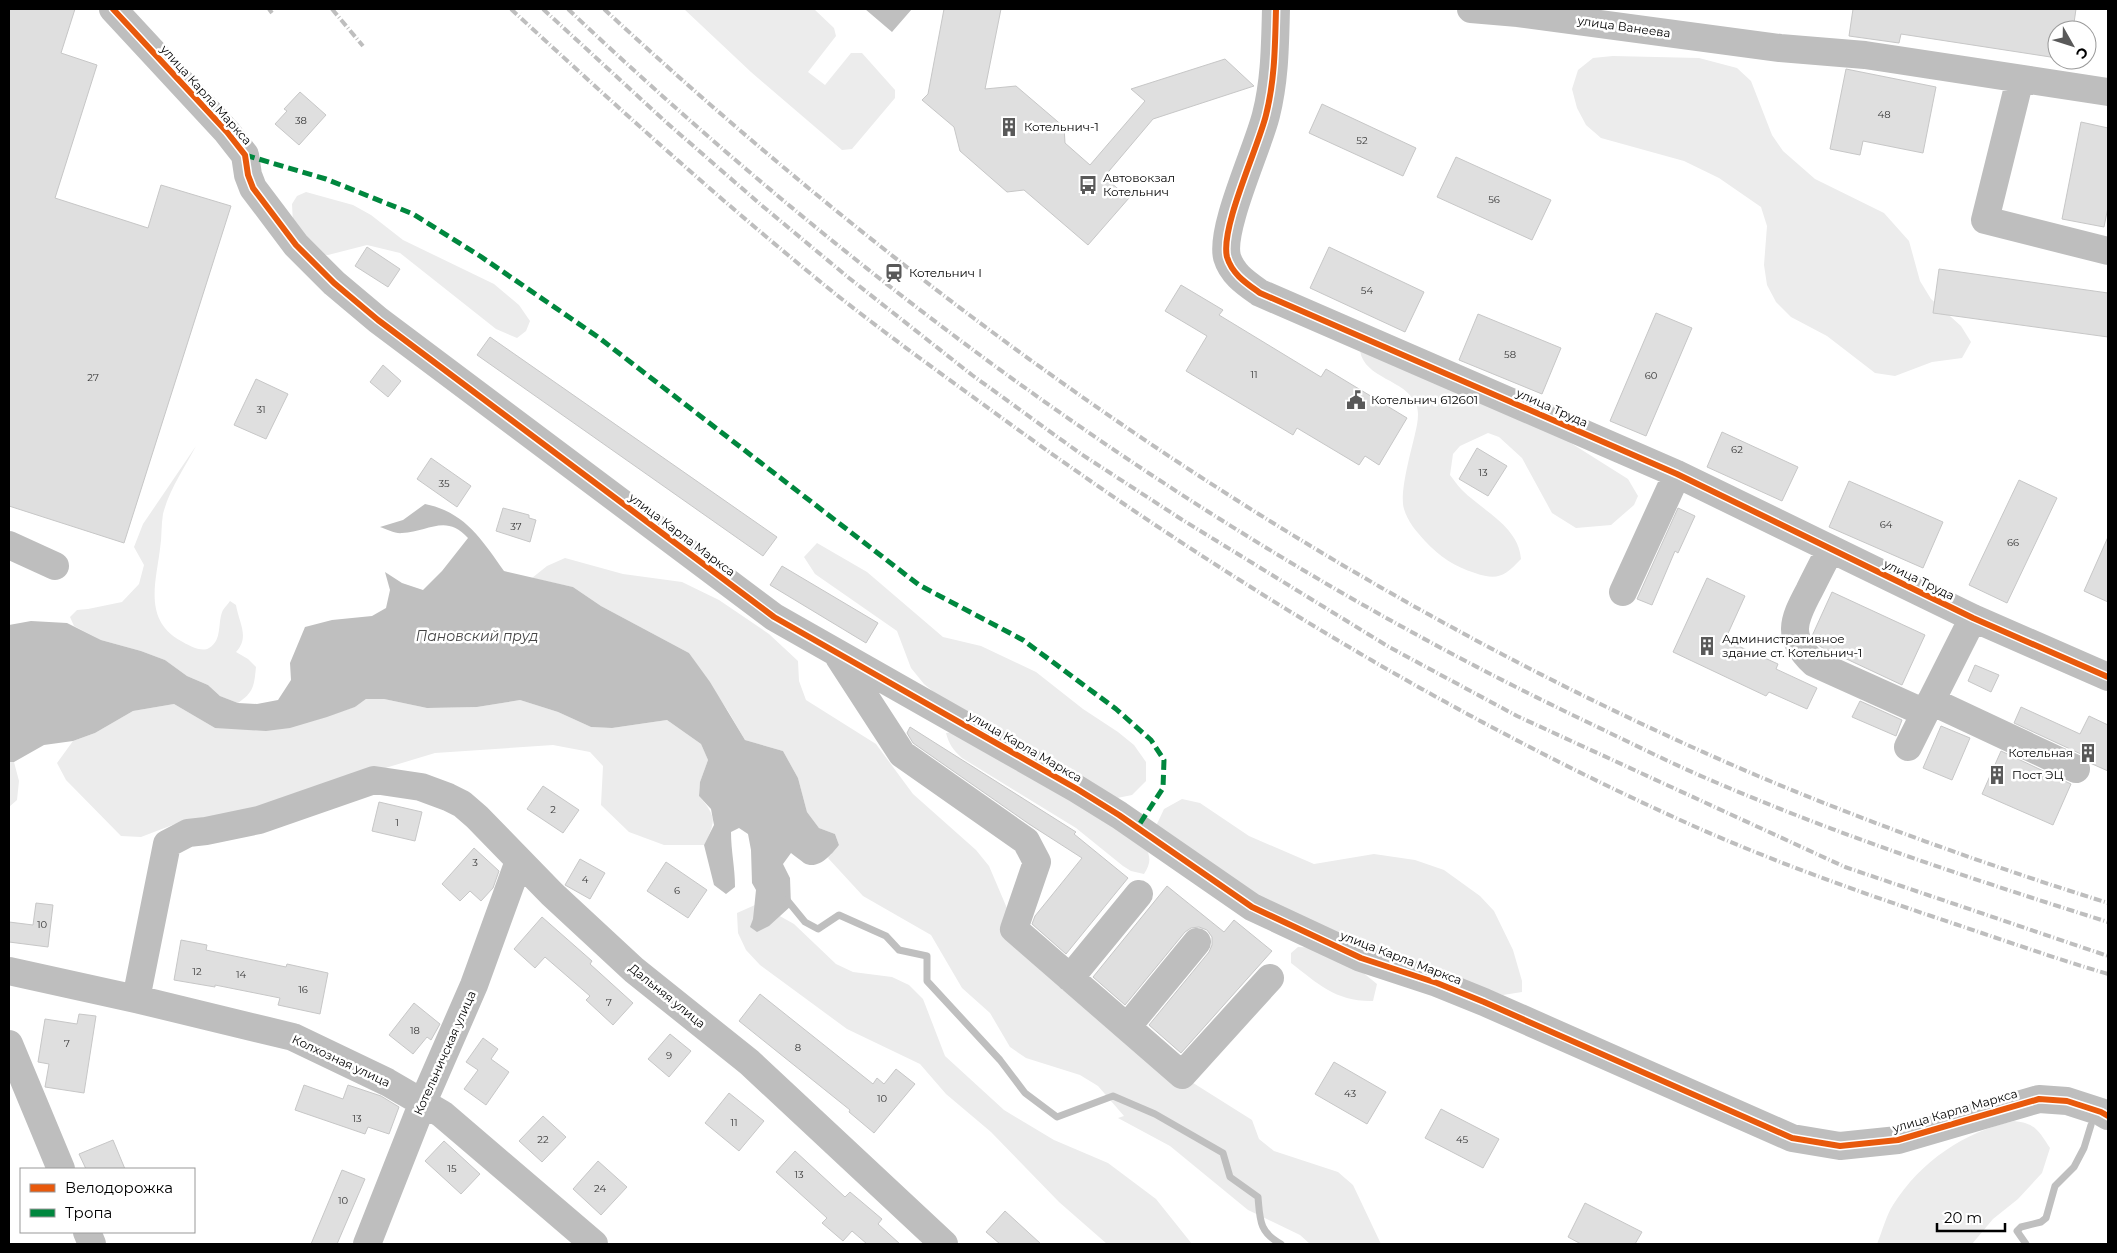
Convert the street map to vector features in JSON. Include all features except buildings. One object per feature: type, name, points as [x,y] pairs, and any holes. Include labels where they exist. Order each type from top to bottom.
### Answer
[{"type":"street","name":"улица Карла Маркса","points":[[113,9],[227,132],[245,155],[248,175],[253,188],[296,246],[334,283],[378,320],[774,616],[1077,789],[1119,815],[1252,907],[1361,958],[1437,983],[1484,1002],[1792,1138],[1840,1146],[1888,1142],[2039,1099],[2067,1101],[2108,1116]]},
{"type":"street","name":"улица Труда","points":[[1276,9],[1274,71],[1266,116],[1228,233],[1227,256],[1238,277],[1260,293],[1677,474],[1973,618],[2108,677]]},
{"type":"street","name":"улица Ванеева","points":[[1471,9],[1518,13],[1780,48],[1865,55],[2108,92]]},
{"type":"street","points":[[2020,79],[1985,220],[2108,251]]},
{"type":"street","points":[[1623,592],[1677,474]]},
{"type":"street","points":[[9,545],[55,566]]},
{"type":"street","points":[[1830,550],[1795,618],[1797,640],[1805,654],[1814,662],[2076,768]]},
{"type":"street","points":[[1908,747],[1973,618]]},
{"type":"street","points":[[836,653],[902,754],[1026,841],[1037,862],[1014,930],[1182,1076],[1270,978]]},
{"type":"street","name":"Дальняя улица","points":[[136,999],[167,844],[188,833],[259,820],[374,780],[421,787],[455,800],[476,817],[519,861],[634,970],[749,1062],[944,1244]]},
{"type":"street","name":"Котельничская улица","points":[[367,1244],[422,1102],[474,985],[519,861]]},
{"type":"street","points":[[1070,978],[1139,894]]},
{"type":"street","points":[[1127,1027],[1196,942]]},
{"type":"street","name":"Колхозная улица","points":[[9,972],[136,999],[293,1038],[387,1082],[442,1114],[594,1244]]},
{"type":"street","points":[[9,1044],[61,1168]]},
{"type":"shaded area","points":[[684,9],[814,9],[834,28],[836,36],[808,72],[825,85],[851,53],[862,53],[895,90],[895,98],[852,149],[842,150],[751,72]]},
{"type":"shaded area","points":[[1613,56],[1699,58],[1737,68],[1751,81],[1772,135],[1783,151],[1815,179],[1884,213],[1909,241],[1920,281],[1931,299],[1961,326],[1971,342],[1962,358],[1932,362],[1895,376],[1875,373],[1827,336],[1791,317],[1776,302],[1767,285],[1764,265],[1767,226],[1761,207],[1719,178],[1684,161],[1601,138],[1586,125],[1577,108],[1572,89],[1578,70],[1593,58]]},
{"type":"shaded area","points":[[306,192],[353,205],[371,215],[403,240],[494,284],[519,305],[530,321],[526,331],[517,338],[496,329],[400,253],[367,245],[328,255],[318,254],[293,224],[292,204],[297,196]]},
{"type":"shaded area","points":[[1360,351],[1547,428],[1628,479],[1638,496],[1634,505],[1611,525],[1576,528],[1552,513],[1522,458],[1499,437],[1488,433],[1460,446],[1453,454],[1450,475],[1470,498],[1499,520],[1507,529],[1519,548],[1521,559],[1505,573],[1495,577],[1468,571],[1454,564],[1436,551],[1415,530],[1404,509],[1404,483],[1418,419],[1416,404],[1403,389],[1369,368],[1363,360]]},
{"type":"shaded area","points":[[196,446],[173,487],[163,514],[155,600],[161,622],[169,632],[181,641],[203,650],[213,645],[216,640],[224,609],[230,601],[236,605],[243,635],[236,652],[248,659],[256,667],[255,679],[250,692],[238,703],[220,696],[208,685],[187,676],[165,660],[101,640],[74,626],[70,617],[77,610],[122,602],[139,584],[144,565],[134,547],[143,524]]},
{"type":"shaded area","points":[[817,543],[867,572],[943,637],[981,646],[1036,672],[1083,709],[1134,745],[1146,762],[1146,781],[1132,795],[1117,798],[956,710],[924,684],[911,668],[897,631],[815,574],[804,557]]},
{"type":"shaded area","points":[[565,558],[623,574],[682,582],[719,600],[769,634],[798,661],[799,681],[806,700],[876,744],[913,794],[976,850],[989,866],[1012,920],[1144,1052],[1252,1120],[1259,1139],[1274,1151],[1338,1172],[1353,1185],[1381,1244],[1310,1244],[1300,1235],[1248,1210],[1170,1146],[1118,1118],[1124,1116],[1098,1086],[1080,1075],[1026,1058],[1010,1047],[990,1013],[962,988],[931,935],[863,896],[828,858],[839,845],[835,834],[819,828],[807,812],[798,778],[783,751],[745,740],[689,653],[601,606],[573,587],[532,578],[547,566]]},
{"type":"shaded area","points":[[366,699],[384,699],[427,708],[477,707],[520,700],[558,712],[591,727],[612,728],[667,720],[701,744],[708,760],[700,782],[699,796],[712,814],[711,830],[704,845],[664,845],[629,832],[601,805],[603,766],[590,752],[553,745],[435,753],[339,782],[212,826],[175,824],[141,837],[121,836],[66,780],[57,763],[73,741],[95,733],[133,711],[174,704],[215,728],[312,721],[355,707]]},
{"type":"shaded area","points":[[955,732],[964,735],[1145,846],[1149,860],[1144,874],[1131,871],[1123,866],[1076,828],[962,758],[952,747],[946,733]]},
{"type":"shaded area","points":[[9,762],[14,762],[19,781],[17,800],[9,807]]},
{"type":"shaded area","points":[[1182,799],[1200,803],[1249,836],[1314,864],[1374,854],[1415,860],[1444,870],[1480,896],[1494,911],[1513,950],[1522,981],[1522,992],[1503,995],[1306,928],[1156,826],[1164,809]]},
{"type":"shaded area","points":[[755,905],[760,905],[794,924],[836,964],[853,972],[892,977],[909,985],[923,999],[945,1056],[1004,1110],[1054,1140],[1108,1163],[1156,1199],[1192,1244],[1107,1244],[1059,1202],[991,1132],[946,1094],[920,1064],[847,1029],[760,965],[746,950],[738,933],[737,913]]},
{"type":"shaded area","points":[[1298,947],[1318,948],[1361,971],[1377,984],[1373,1001],[1360,1001],[1338,995],[1319,985],[1291,963],[1291,953]]},
{"type":"shaded area","points":[[2014,1121],[2027,1124],[2036,1129],[2050,1148],[2042,1173],[2018,1199],[1993,1219],[1972,1244],[1877,1244],[1893,1205],[1904,1189],[1930,1162],[1961,1141],[1996,1126]]},
{"type":"water","points":[[865,9],[912,9],[892,32]]},
{"type":"water","name":"Пановский пруд","points":[[425,504],[451,513],[462,521],[480,538],[504,571],[573,587],[601,606],[689,653],[710,682],[745,740],[783,751],[798,778],[807,812],[819,828],[835,834],[839,845],[833,853],[814,865],[804,863],[791,853],[783,864],[790,878],[791,906],[769,926],[757,932],[750,927],[753,919],[756,890],[752,883],[751,850],[748,834],[739,828],[731,832],[735,887],[726,894],[714,885],[704,845],[714,825],[711,809],[699,796],[700,782],[708,760],[701,744],[667,720],[612,728],[591,727],[558,712],[520,700],[477,707],[427,708],[384,699],[366,699],[355,707],[327,717],[290,728],[266,731],[215,728],[174,704],[133,711],[95,733],[73,741],[44,745],[14,762],[9,762],[9,625],[31,621],[67,623],[101,640],[165,660],[187,676],[208,685],[220,696],[238,703],[257,704],[278,700],[291,680],[290,663],[305,627],[332,620],[372,616],[386,608],[390,590],[385,572],[402,583],[423,590],[442,571],[468,538],[460,531],[444,525],[400,533],[380,527],[403,520]]},
{"type":"waterway","points":[[787,900],[805,922],[818,929],[839,915],[886,936],[899,950],[927,956],[927,981],[1000,1060],[1025,1093],[1057,1117],[1113,1096],[1155,1114],[1223,1153],[1230,1177],[1258,1197],[1262,1225],[1268,1235],[1281,1244]]},
{"type":"waterway","points":[[2026,1244],[2017,1231],[2021,1227],[2041,1222],[2046,1218],[2055,1186],[2074,1167],[2084,1148],[2091,1125]]},
{"type":"railway","points":[[269,9],[272,13]]},
{"type":"railway","points":[[332,9],[363,46]]},
{"type":"railway","points":[[511,9],[713,191],[796,262],[881,329],[1013,426],[1176,539],[1345,645],[1519,741],[1608,786],[1698,828],[1761,855],[1858,891],[2108,974]]},
{"type":"railway","points":[[543,9],[667,123],[760,204],[849,278],[972,375],[1081,454],[1181,519],[1389,647],[1517,716],[1845,867],[2108,956]]},
{"type":"railway","points":[[568,9],[683,114],[801,215],[923,312],[1048,404],[1177,492],[1309,573],[1444,650],[1698,775],[1861,839],[1959,874],[2108,922]]},
{"type":"railway","points":[[604,9],[734,125],[868,236],[1006,342],[1148,442],[1295,536],[1445,624],[1600,704],[1758,776],[1931,844],[2108,903]]},
{"type":"marked path","points":[[245,155],[326,179],[413,214],[480,256],[598,337],[919,585],[1023,640],[1116,709],[1151,740],[1164,760],[1163,788],[1137,828]]},
{"type":"cycle path","points":[[113,9],[227,132],[245,155],[248,175],[253,188],[296,245],[334,283],[378,320],[774,617],[1077,789],[1119,815],[1252,907],[1361,958],[1437,983],[1484,1002],[1792,1138],[1840,1146],[1898,1140],[2039,1099],[2067,1101],[2108,1116]]},
{"type":"cycle path","points":[[1276,9],[1274,62],[1269,102],[1262,129],[1234,208],[1226,244],[1229,263],[1245,282],[1260,293],[1677,474],[1973,618],[2108,677]]},
{"type":"place","name":"Котельнич-1","points":[[1009,127]]},
{"type":"place","name":"Автовокзал Котельнич","points":[[1088,185]]},
{"type":"place","name":"Котельнич I","points":[[894,273]]},
{"type":"place","name":"Котельнич 612601","points":[[1356,400]]},
{"type":"place","name":"Административное здание ст. Котельнич-1","points":[[1707,646]]},
{"type":"place","name":"Котельная","points":[[2088,753]]},
{"type":"place","name":"Пост ЭЦ","points":[[1997,775]]}]
